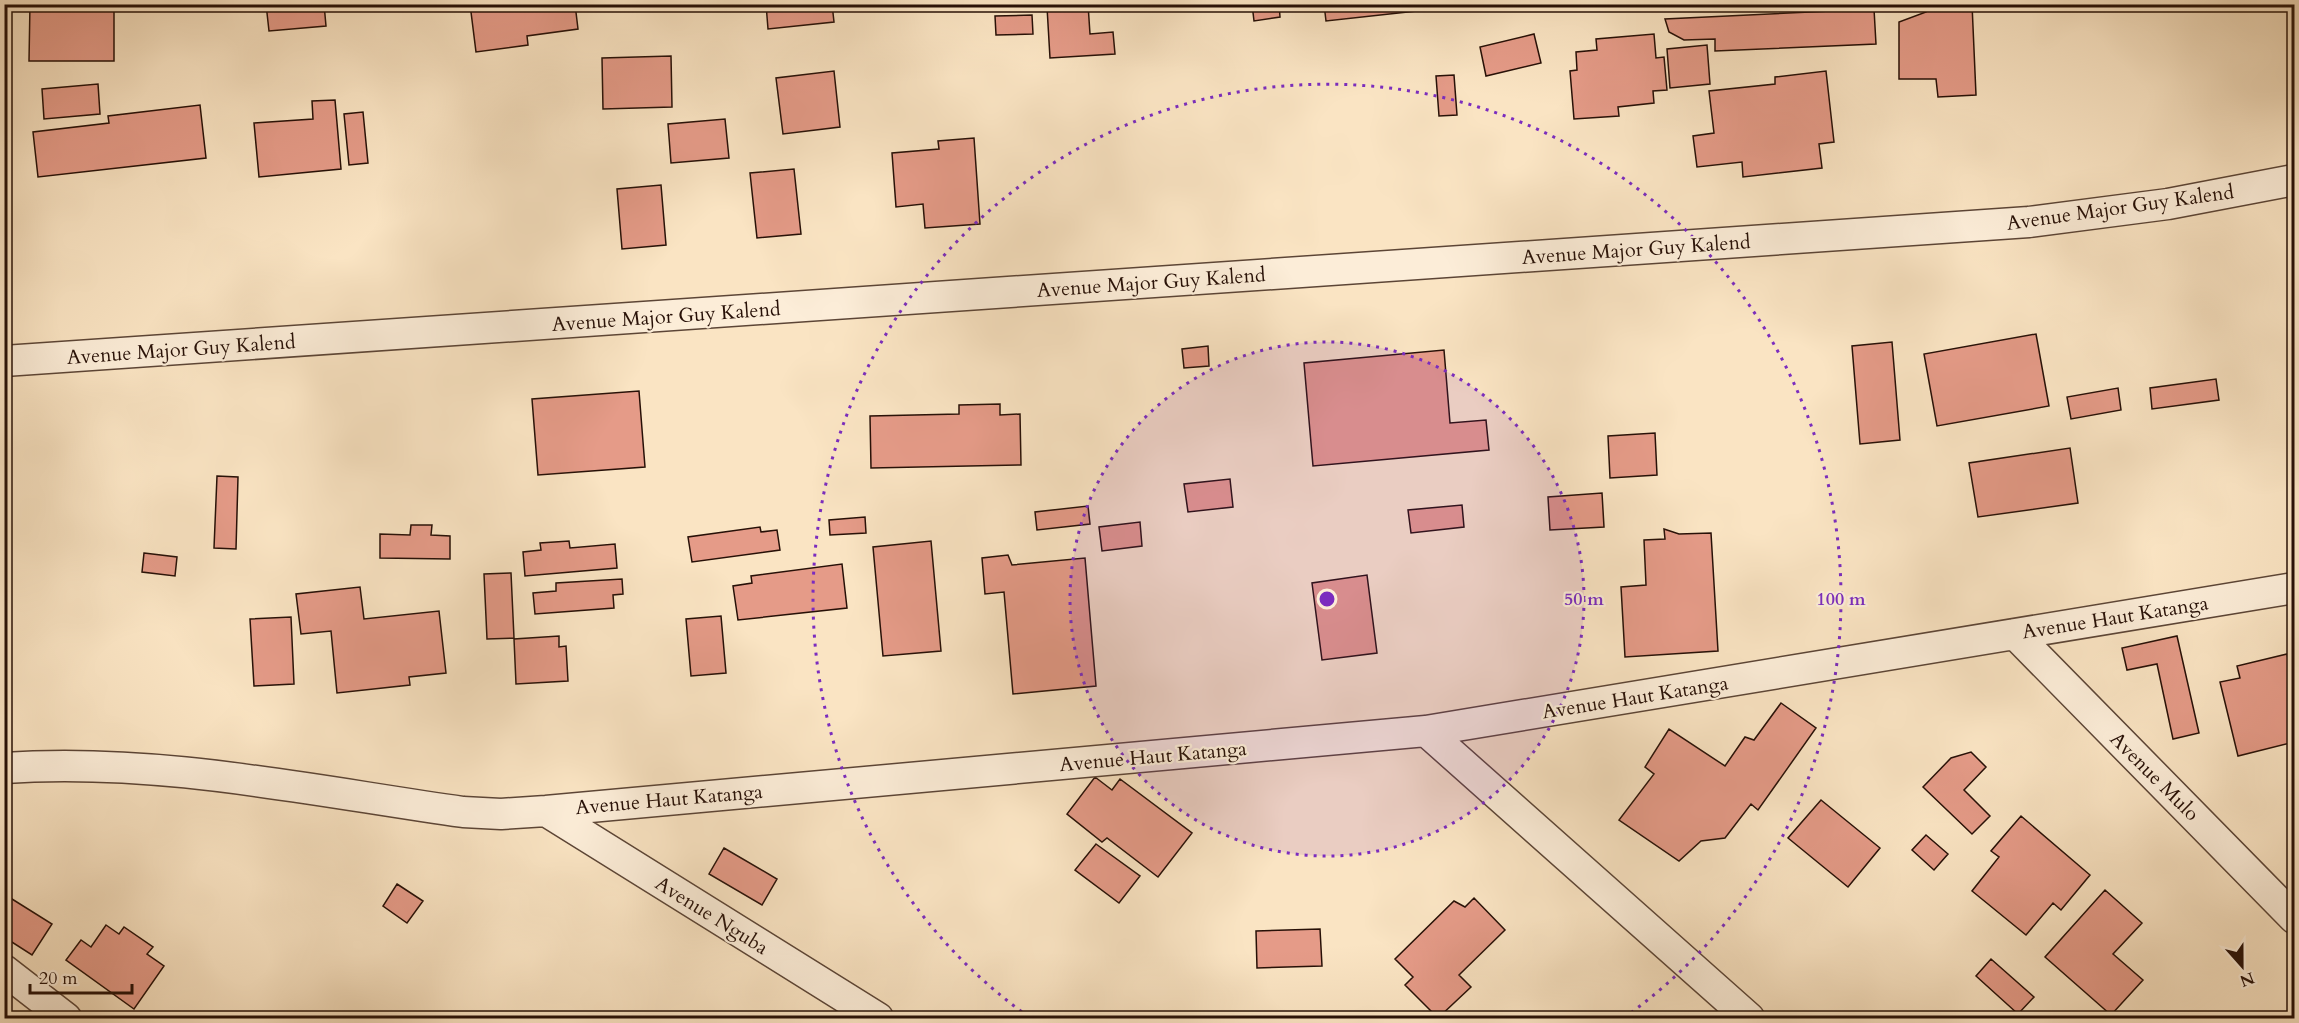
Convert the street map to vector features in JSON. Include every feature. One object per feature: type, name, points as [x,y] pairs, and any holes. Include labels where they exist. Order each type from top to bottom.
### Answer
[{"type":"street","name":"Avenue Major Guy Kalend","points":[[4,361],[2029,222],[2168,204],[2295,180]]},
{"type":"street","name":"Avenue Haut Katanga","points":[[4,768],[55,766],[152,768],[463,812],[501,814],[1426,731],[2295,588]]},
{"type":"street","name":"Avenue Mulo","points":[[2014,634],[2295,918]]},
{"type":"street","points":[[1426,731],[1749,1018]]},
{"type":"street","name":"Avenue Nguba","points":[[546,810],[878,1018]]},
{"type":"street","points":[[4,970],[66,1018]]},
{"type":"building","points":[[30,4],[114,4],[114,61],[29,61]]},
{"type":"building","points":[[266,4],[324,4],[326,26],[269,31]]},
{"type":"building","points":[[470,4],[575,4],[578,29],[527,36],[528,45],[476,52]]},
{"type":"building","points":[[766,4],[832,4],[834,22],[768,29]]},
{"type":"building","points":[[1088,4],[1090,34],[1113,32],[1115,54],[1050,58],[1047,7]]},
{"type":"building","points":[[1252,4],[1279,4],[1280,17],[1254,21]]},
{"type":"building","points":[[1324,4],[1462,4],[1462,6],[1326,21]]},
{"type":"building","points":[[1926,4],[1972,4],[1976,95],[1938,97],[1936,79],[1899,79],[1899,22],[1926,12]]},
{"type":"building","points":[[1874,9],[1876,44],[1715,51],[1715,39],[1684,40],[1669,32],[1665,19]]},
{"type":"building","points":[[1032,15],[1033,34],[996,35],[995,16]]},
{"type":"building","points":[[1534,34],[1541,63],[1486,76],[1480,47]]},
{"type":"building","points":[[1654,34],[1656,58],[1664,57],[1667,90],[1653,91],[1654,103],[1618,107],[1619,116],[1574,119],[1570,71],[1577,70],[1576,52],[1597,50],[1596,39]]},
{"type":"building","points":[[1707,45],[1710,84],[1670,88],[1667,49]]},
{"type":"building","points":[[671,56],[672,107],[603,109],[602,58]]},
{"type":"building","points":[[834,71],[840,127],[783,134],[776,78]]},
{"type":"building","points":[[1826,71],[1834,142],[1819,144],[1822,168],[1743,177],[1742,162],[1697,167],[1693,136],[1714,133],[1709,91],[1775,84],[1775,77]]},
{"type":"building","points":[[1454,75],[1457,115],[1439,116],[1436,76]]},
{"type":"building","points":[[98,84],[100,114],[44,119],[42,89]]},
{"type":"building","points":[[335,100],[341,169],[259,177],[254,123],[313,119],[312,101]]},
{"type":"building","points":[[200,105],[206,158],[38,177],[33,132],[109,123],[108,116]]},
{"type":"building","points":[[363,112],[368,163],[349,165],[344,114]]},
{"type":"building","points":[[725,119],[729,158],[671,163],[668,124]]},
{"type":"building","points":[[974,138],[980,224],[925,228],[923,204],[896,207],[892,153],[939,149],[938,141]]},
{"type":"building","points":[[794,169],[801,234],[757,238],[750,173]]},
{"type":"building","points":[[661,185],[666,245],[622,249],[617,189]]},
{"type":"building","points":[[2036,334],[2049,406],[1937,426],[1924,354]]},
{"type":"building","points":[[1892,342],[1900,440],[1860,444],[1852,346]]},
{"type":"building","points":[[1208,346],[1209,366],[1184,368],[1182,349]]},
{"type":"building","points":[[1444,350],[1450,423],[1486,420],[1489,450],[1313,466],[1304,363]]},
{"type":"building","points":[[2216,379],[2219,400],[2152,409],[2150,388]]},
{"type":"building","points":[[2118,388],[2121,410],[2071,419],[2067,397]]},
{"type":"building","points":[[639,391],[645,467],[538,475],[532,399]]},
{"type":"building","points":[[1000,404],[1000,415],[1020,414],[1021,465],[871,468],[870,416],[959,414],[959,405]]},
{"type":"building","points":[[1655,433],[1657,475],[1610,478],[1608,436]]},
{"type":"building","points":[[2070,448],[2078,503],[1978,517],[1969,463]]},
{"type":"building","points":[[217,476],[238,477],[236,549],[214,548]]},
{"type":"building","points":[[1230,479],[1233,507],[1188,512],[1184,484]]},
{"type":"building","points":[[1602,493],[1604,527],[1550,530],[1548,497]]},
{"type":"building","points":[[1462,505],[1464,527],[1411,533],[1408,510]]},
{"type":"building","points":[[1088,506],[1090,524],[1037,530],[1035,512]]},
{"type":"building","points":[[865,517],[866,533],[830,535],[829,520]]},
{"type":"building","points":[[1140,522],[1142,546],[1102,551],[1099,527]]},
{"type":"building","points":[[411,525],[432,525],[431,535],[450,536],[450,559],[380,558],[380,534],[410,535]]},
{"type":"building","points":[[760,527],[761,532],[777,530],[780,550],[692,562],[688,537]]},
{"type":"building","points":[[1664,529],[1679,534],[1711,533],[1718,651],[1625,657],[1621,587],[1646,585],[1644,540],[1665,539]]},
{"type":"building","points":[[569,541],[570,548],[615,544],[617,568],[525,576],[523,552],[541,550],[540,543]]},
{"type":"building","points":[[931,541],[941,651],[883,656],[873,547]]},
{"type":"building","points":[[144,553],[177,557],[175,576],[142,572]]},
{"type":"building","points":[[1008,555],[1012,565],[1085,558],[1096,686],[1013,694],[1004,592],[985,594],[982,558]]},
{"type":"building","points":[[842,564],[847,608],[738,620],[733,586],[752,583],[751,576]]},
{"type":"building","points":[[511,573],[514,638],[487,639],[484,574]]},
{"type":"building","points":[[1367,575],[1377,653],[1322,660],[1312,583]]},
{"type":"building","points":[[622,579],[623,594],[613,595],[614,608],[535,614],[533,593],[556,591],[556,583]]},
{"type":"building","points":[[360,587],[364,619],[439,611],[446,673],[409,677],[410,685],[337,693],[331,631],[301,634],[296,594]]},
{"type":"building","points":[[721,616],[726,673],[691,676],[686,619]]},
{"type":"building","points":[[291,617],[294,684],[254,686],[250,619]]},
{"type":"building","points":[[559,636],[559,647],[566,646],[568,681],[516,684],[514,639]]},
{"type":"building","points":[[2177,636],[2199,733],[2173,739],[2157,664],[2127,670],[2122,648]]},
{"type":"building","points":[[2287,654],[2290,667],[2294,666],[2294,742],[2238,756],[2220,682],[2240,678],[2237,666]]},
{"type":"building","points":[[1781,703],[1816,728],[1758,810],[1751,804],[1725,838],[1701,841],[1679,861],[1619,820],[1654,774],[1645,767],[1669,729],[1725,766],[1745,737],[1754,740]]},
{"type":"building","points":[[1971,752],[1986,767],[1964,790],[1990,816],[1972,834],[1923,787],[1951,758]]},
{"type":"building","points":[[1095,777],[1112,790],[1120,779],[1192,833],[1158,877],[1107,838],[1102,842],[1067,814]]},
{"type":"building","points":[[1821,800],[1880,848],[1848,887],[1788,838]]},
{"type":"building","points":[[2021,816],[2090,875],[2061,910],[2053,903],[2026,935],[1972,891],[1999,857],[1991,851]]},
{"type":"building","points":[[1926,835],[1948,854],[1934,870],[1912,850]]},
{"type":"building","points":[[1096,844],[1140,876],[1119,903],[1075,870]]},
{"type":"building","points":[[724,848],[777,879],[762,905],[709,874]]},
{"type":"building","points":[[397,884],[423,901],[407,923],[383,906]]},
{"type":"building","points":[[2105,890],[2142,923],[2113,954],[2143,980],[2111,1015],[2045,957]]},
{"type":"building","points":[[4,894],[52,924],[32,955],[4,937]]},
{"type":"building","points":[[1474,898],[1505,930],[1459,975],[1471,987],[1438,1018],[1405,985],[1413,977],[1395,959],[1454,901],[1465,907]]},
{"type":"building","points":[[106,925],[119,934],[124,927],[153,947],[147,954],[164,966],[134,1009],[66,960],[81,940],[91,947]]},
{"type":"building","points":[[1320,929],[1322,966],[1257,968],[1256,931]]},
{"type":"building","points":[[1991,959],[2034,997],[2018,1014],[1976,976]]}]
